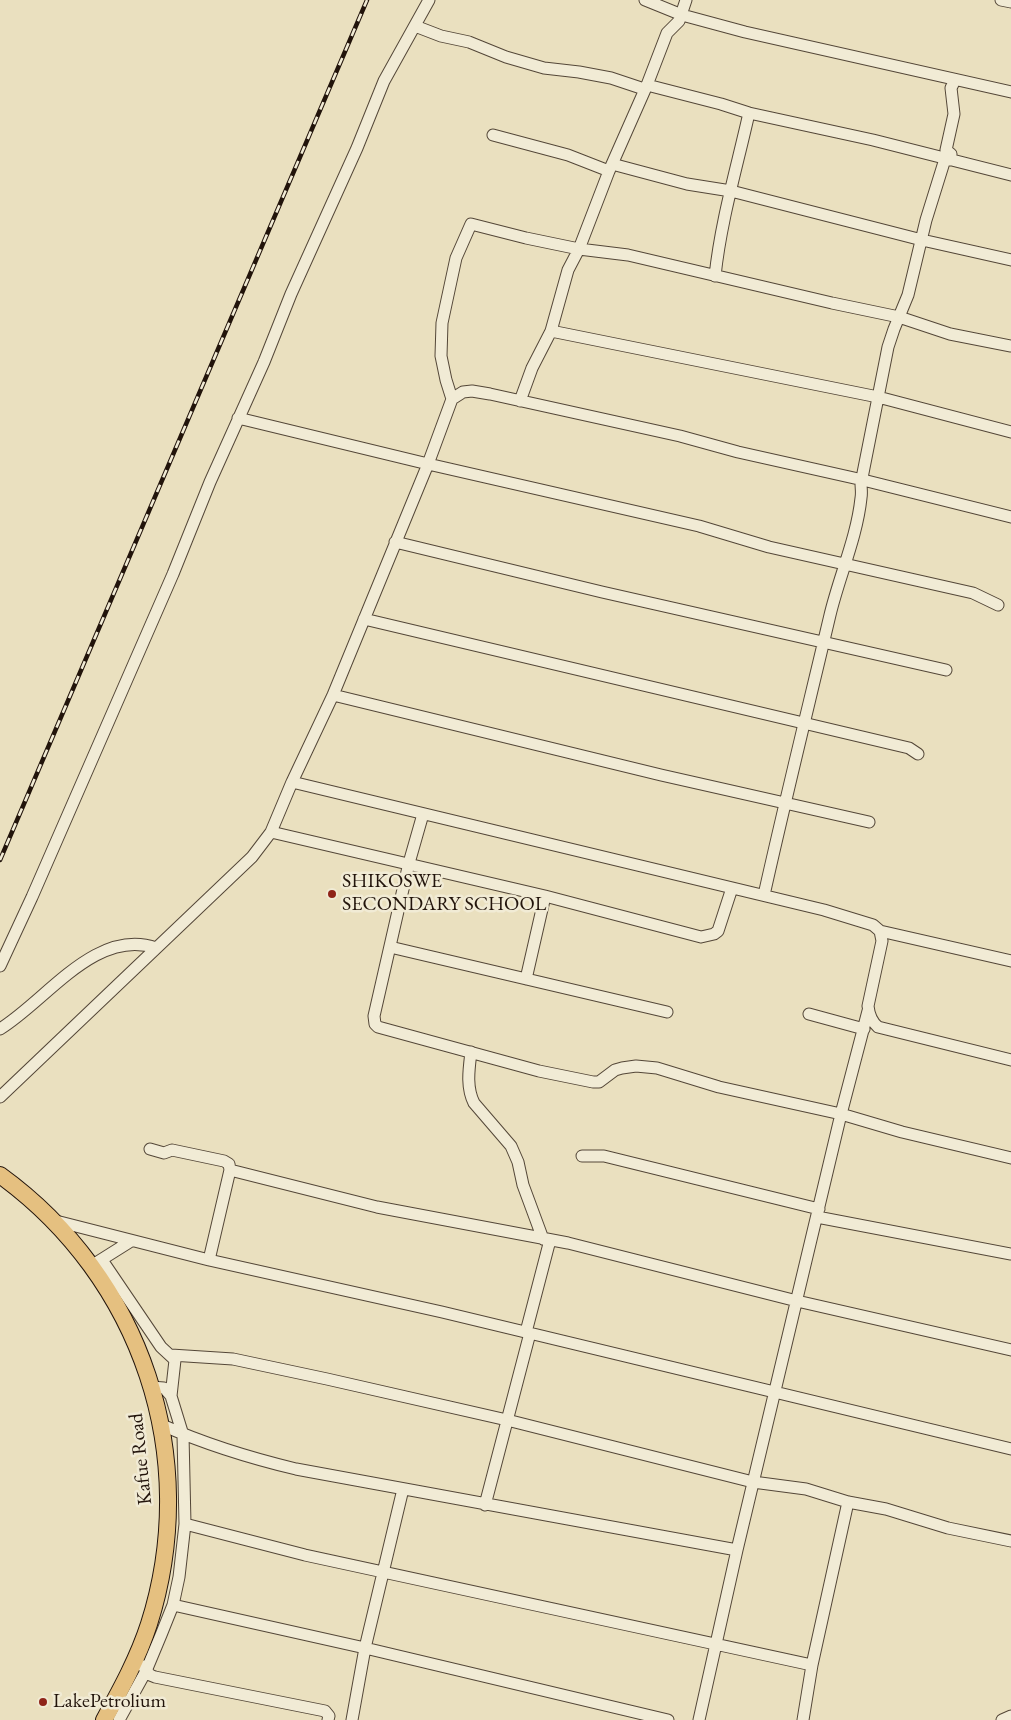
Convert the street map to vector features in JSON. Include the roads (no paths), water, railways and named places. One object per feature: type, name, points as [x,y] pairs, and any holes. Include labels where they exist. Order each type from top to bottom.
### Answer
[{"type":"highway","name":"Kafue Road","points":[[0,1175],[16,1187],[97,1263],[140,1352],[162,1425],[168,1498],[165,1547],[155,1604],[141,1666],[104,1720]]},
{"type":"street","points":[[0,966],[169,582],[238,418],[264,362],[291,294],[358,148],[384,81],[429,0]]},
{"type":"street","points":[[645,0],[682,15],[745,32],[1011,92]]},
{"type":"street","points":[[520,401],[532,368],[551,331],[568,270],[580,249],[610,168],[667,33],[682,15],[686,0]]},
{"type":"street","points":[[1001,0],[1011,2]]},
{"type":"street","points":[[415,26],[441,36],[469,42],[506,57],[544,68],[611,78],[1011,175]]},
{"type":"street","points":[[764,895],[784,803],[806,722],[844,563],[856,524],[888,347],[908,295],[930,205],[950,154],[946,150],[954,114],[951,88],[955,80]]},
{"type":"street","points":[[715,276],[721,233],[749,113]]},
{"type":"street","points":[[493,135],[568,154],[610,168],[732,191],[922,240],[1011,260]]},
{"type":"street","points":[[452,399],[441,356],[442,323],[456,258],[471,224],[580,249],[628,255],[899,317],[950,334],[1011,346]]},
{"type":"street","points":[[551,331],[878,397],[1011,432]]},
{"type":"street","points":[[0,1097],[252,857],[271,832],[333,695],[428,464],[452,399],[463,392],[472,391],[680,436],[738,452],[863,480],[1011,517]]},
{"type":"street","points":[[238,418],[681,522],[760,544],[973,593],[998,605]]},
{"type":"street","points":[[395,542],[602,592],[946,670]]},
{"type":"street","points":[[364,619],[806,722],[909,748],[918,754]]},
{"type":"street","points":[[333,695],[869,822]]},
{"type":"street","points":[[292,782],[764,895],[853,918],[873,925],[880,931],[1011,961]]},
{"type":"street","points":[[423,814],[409,863],[374,1016],[376,1024],[382,1029],[539,1071],[593,1082],[600,1082],[615,1070],[622,1068],[636,1066],[657,1068],[755,1096],[841,1114],[902,1132],[1011,1158]]},
{"type":"street","points":[[271,832],[545,896],[702,937],[718,931],[732,888]]},
{"type":"street","points":[[526,979],[545,896]]},
{"type":"street","points":[[699,1720],[737,1550],[776,1393],[841,1114],[864,1029],[882,940],[880,931]]},
{"type":"street","points":[[0,1029],[74,970],[102,952],[113,947],[135,944],[144,944],[156,948]]},
{"type":"street","points":[[390,947],[667,1012]]},
{"type":"street","points":[[868,1011],[878,1027],[1011,1060]]},
{"type":"street","points":[[809,1014],[864,1029]]},
{"type":"street","points":[[471,1052],[470,1095],[478,1109],[511,1146],[518,1162],[523,1185],[546,1240],[528,1332],[485,1504]]},
{"type":"street","points":[[150,1149],[164,1153],[172,1150],[224,1161],[229,1164],[230,1170],[209,1260]]},
{"type":"street","points":[[582,1156],[604,1156],[818,1213],[1011,1254]]},
{"type":"street","points":[[230,1170],[377,1206],[606,1253],[797,1301],[1011,1350]]},
{"type":"street","points":[[52,1220],[209,1260],[528,1332],[1011,1449]]},
{"type":"street","points":[[119,1720],[141,1666],[173,1606],[186,1524],[183,1435],[171,1396],[175,1360],[160,1347],[97,1263],[130,1241]]},
{"type":"street","points":[[171,1355],[233,1359],[507,1420],[754,1482],[806,1489],[848,1502],[886,1509],[948,1528],[1011,1542]]},
{"type":"street","points":[[152,1387],[164,1388],[171,1396]]},
{"type":"street","points":[[162,1425],[183,1435],[273,1463],[404,1490],[737,1550]]},
{"type":"street","points":[[352,1720],[365,1648],[404,1490]]},
{"type":"street","points":[[803,1720],[812,1665],[848,1502]]},
{"type":"street","points":[[186,1524],[305,1555],[717,1646],[812,1665]]},
{"type":"street","points":[[173,1606],[365,1648],[668,1720]]},
{"type":"street","points":[[141,1666],[155,1677],[325,1711],[329,1716],[329,1720]]},
{"type":"street","points":[[1002,1720],[1011,1716]]},
{"type":"railway","points":[[0,860],[367,0]]},
{"type":"place","name":"SHIKOSWE SECONDARY SCHOOL","points":[[332,894]]},
{"type":"place","name":"LakePetrolium","points":[[43,1702]]}]
